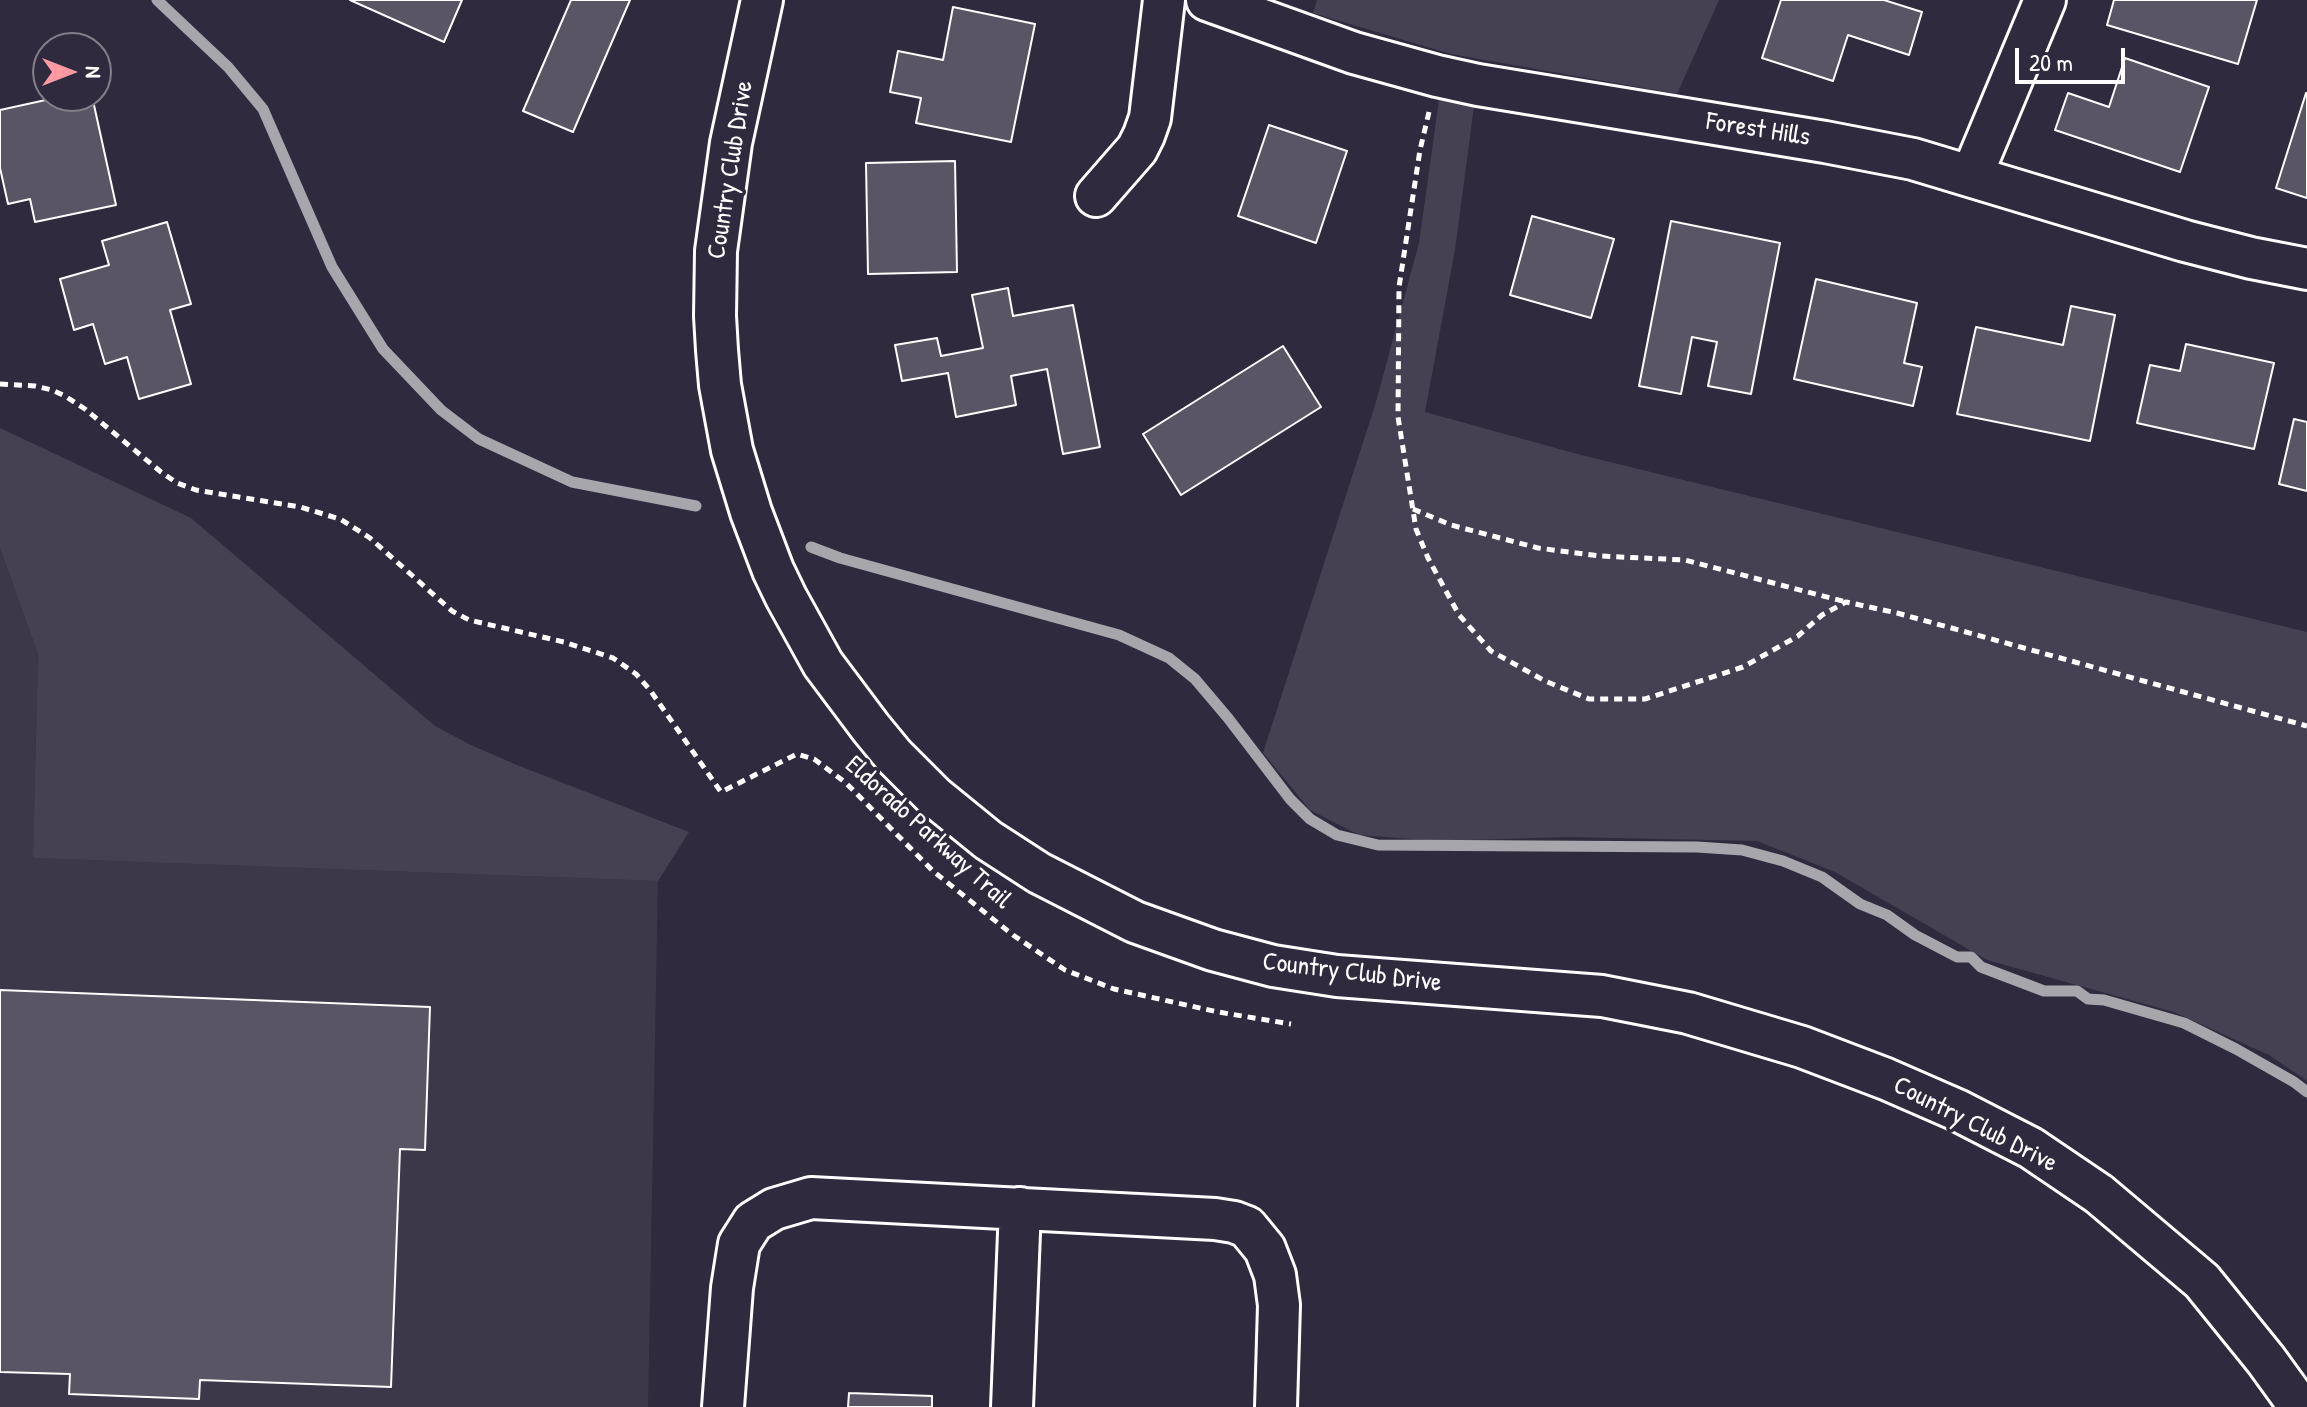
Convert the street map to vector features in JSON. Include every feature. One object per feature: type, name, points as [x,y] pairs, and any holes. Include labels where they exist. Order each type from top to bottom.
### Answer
[{"type":"street","name":"Country Club Drive","points":[[762,0],[731,143],[716,251],[717,350],[732,450],[773,570],[823,664],[894,756],[934,796],[988,840],[1049,879],[1135,922],[1213,950],[1273,966],[1337,976],[1602,996],[1688,1013],[1802,1047],[1957,1110],[2031,1148],[2099,1194],[2202,1281],[2300,1407]]},
{"type":"street","points":[[1096,196],[1137,149],[1150,118],[1164,0]]},
{"type":"street","name":"Forest Hills","points":[[1207,0],[1354,53],[1437,76],[1913,159],[2197,244],[2307,269]]},
{"type":"street","points":[[1972,175],[2045,0]]},
{"type":"street","points":[[723,1407],[732,1288],[739,1244],[753,1222],[774,1209],[811,1198],[1215,1219],[1247,1227],[1265,1249],[1275,1275],[1279,1305],[1276,1407]]},
{"type":"street","points":[[1012,1407],[1020,1208]]},
{"type":"path","points":[[1437,76],[1420,150],[1399,287],[1398,417],[1416,529],[1459,615],[1491,651],[1545,681],[1589,699],[1645,699],[1743,667],[1798,636],[1822,615],[1846,602]]},
{"type":"path","name":"Eldorado Parkway Trail","points":[[0,384],[35,386],[65,396],[177,483],[196,490],[300,507],[340,519],[370,538],[452,611],[469,620],[564,642],[613,658],[636,674],[650,690],[721,792],[797,754],[814,759],[846,783],[933,871],[1013,935],[1065,970],[1114,989],[1291,1024]]},
{"type":"path","points":[[1413,508],[1451,525],[1538,548],[1600,556],[1685,560],[1897,613],[2307,726]]},
{"type":"shaded area","points":[[1317,0],[1719,0],[1677,94],[1451,54],[1313,13]]},
{"type":"shaded area","points":[[1439,100],[1474,106],[1455,250],[1425,412],[1581,455],[2307,632],[2307,1081],[2269,1055],[2174,1012],[1987,960],[1835,872],[1757,841],[1567,837],[1438,841],[1359,835],[1310,810],[1263,753],[1376,402],[1419,243]]},
{"type":"shaded area","points":[[0,428],[191,518],[435,726],[517,765],[689,832],[658,881],[33,858],[38,654],[0,548]]},
{"type":"shaded area","points":[[0,548],[38,654],[33,858],[658,881],[648,1407],[0,1407]]},
{"type":"building","points":[[350,0],[462,0],[444,42]]},
{"type":"building","points":[[571,0],[630,0],[573,132],[523,111]]},
{"type":"building","points":[[1781,0],[1884,0],[1922,12],[1909,55],[1848,35],[1833,81],[1762,58]]},
{"type":"building","points":[[2114,0],[2257,0],[2238,64],[2107,25]]},
{"type":"building","points":[[953,7],[1035,24],[1011,142],[916,123],[921,98],[890,92],[898,51],[943,60]]},
{"type":"building","points":[[2125,58],[2209,87],[2180,172],[2055,130],[2068,93],[2109,107]]},
{"type":"building","points":[[2307,93],[2307,198],[2276,188]]},
{"type":"building","points":[[32,103],[32,112],[96,112],[116,205],[35,222],[30,199],[8,204],[0,168],[0,110]]},
{"type":"building","points":[[1269,125],[1347,151],[1316,243],[1238,216]]},
{"type":"building","points":[[955,161],[957,272],[868,274],[866,163]]},
{"type":"building","points":[[1532,216],[1614,239],[1591,318],[1510,295]]},
{"type":"building","points":[[1671,221],[1780,243],[1751,394],[1708,386],[1717,342],[1692,337],[1681,394],[1639,386]]},
{"type":"building","points":[[167,222],[191,304],[170,310],[191,384],[139,399],[127,357],[105,364],[93,324],[74,330],[60,279],[109,265],[102,241]]},
{"type":"building","points":[[1816,279],[1917,303],[1904,363],[1922,367],[1913,406],[1794,379]]},
{"type":"building","points":[[1008,288],[1013,316],[1073,305],[1100,447],[1063,454],[1047,369],[1011,376],[1016,405],[956,417],[948,373],[902,381],[895,345],[937,338],[941,356],[983,348],[972,295]]},
{"type":"building","points":[[2071,306],[2115,315],[2090,441],[1957,414],[1976,327],[2063,345]]},
{"type":"building","points":[[2186,344],[2274,363],[2254,449],[2137,423],[2150,365],[2180,371]]},
{"type":"building","points":[[1283,346],[1321,407],[1181,495],[1143,434]]},
{"type":"building","points":[[2294,419],[2307,422],[2307,491],[2279,484]]},
{"type":"building","points":[[0,990],[430,1007],[425,1150],[400,1149],[391,1387],[200,1380],[199,1399],[69,1394],[70,1374],[0,1372]]},
{"type":"building","points":[[849,1393],[932,1396],[932,1407],[848,1407]]},
{"type":"waterway","points":[[157,0],[228,67],[263,109],[332,267],[383,349],[441,410],[479,439],[572,482],[696,506]]},
{"type":"waterway","points":[[811,547],[840,558],[1119,635],[1169,658],[1195,679],[1290,799],[1310,819],[1337,835],[1378,845],[1742,850],[1783,861],[1822,877],[1860,904],[1887,915],[1915,935],[1957,957],[1971,957],[1981,967],[2044,991],[2077,991],[2088,999],[2104,1000],[2184,1023],[2236,1049],[2307,1092]]}]
